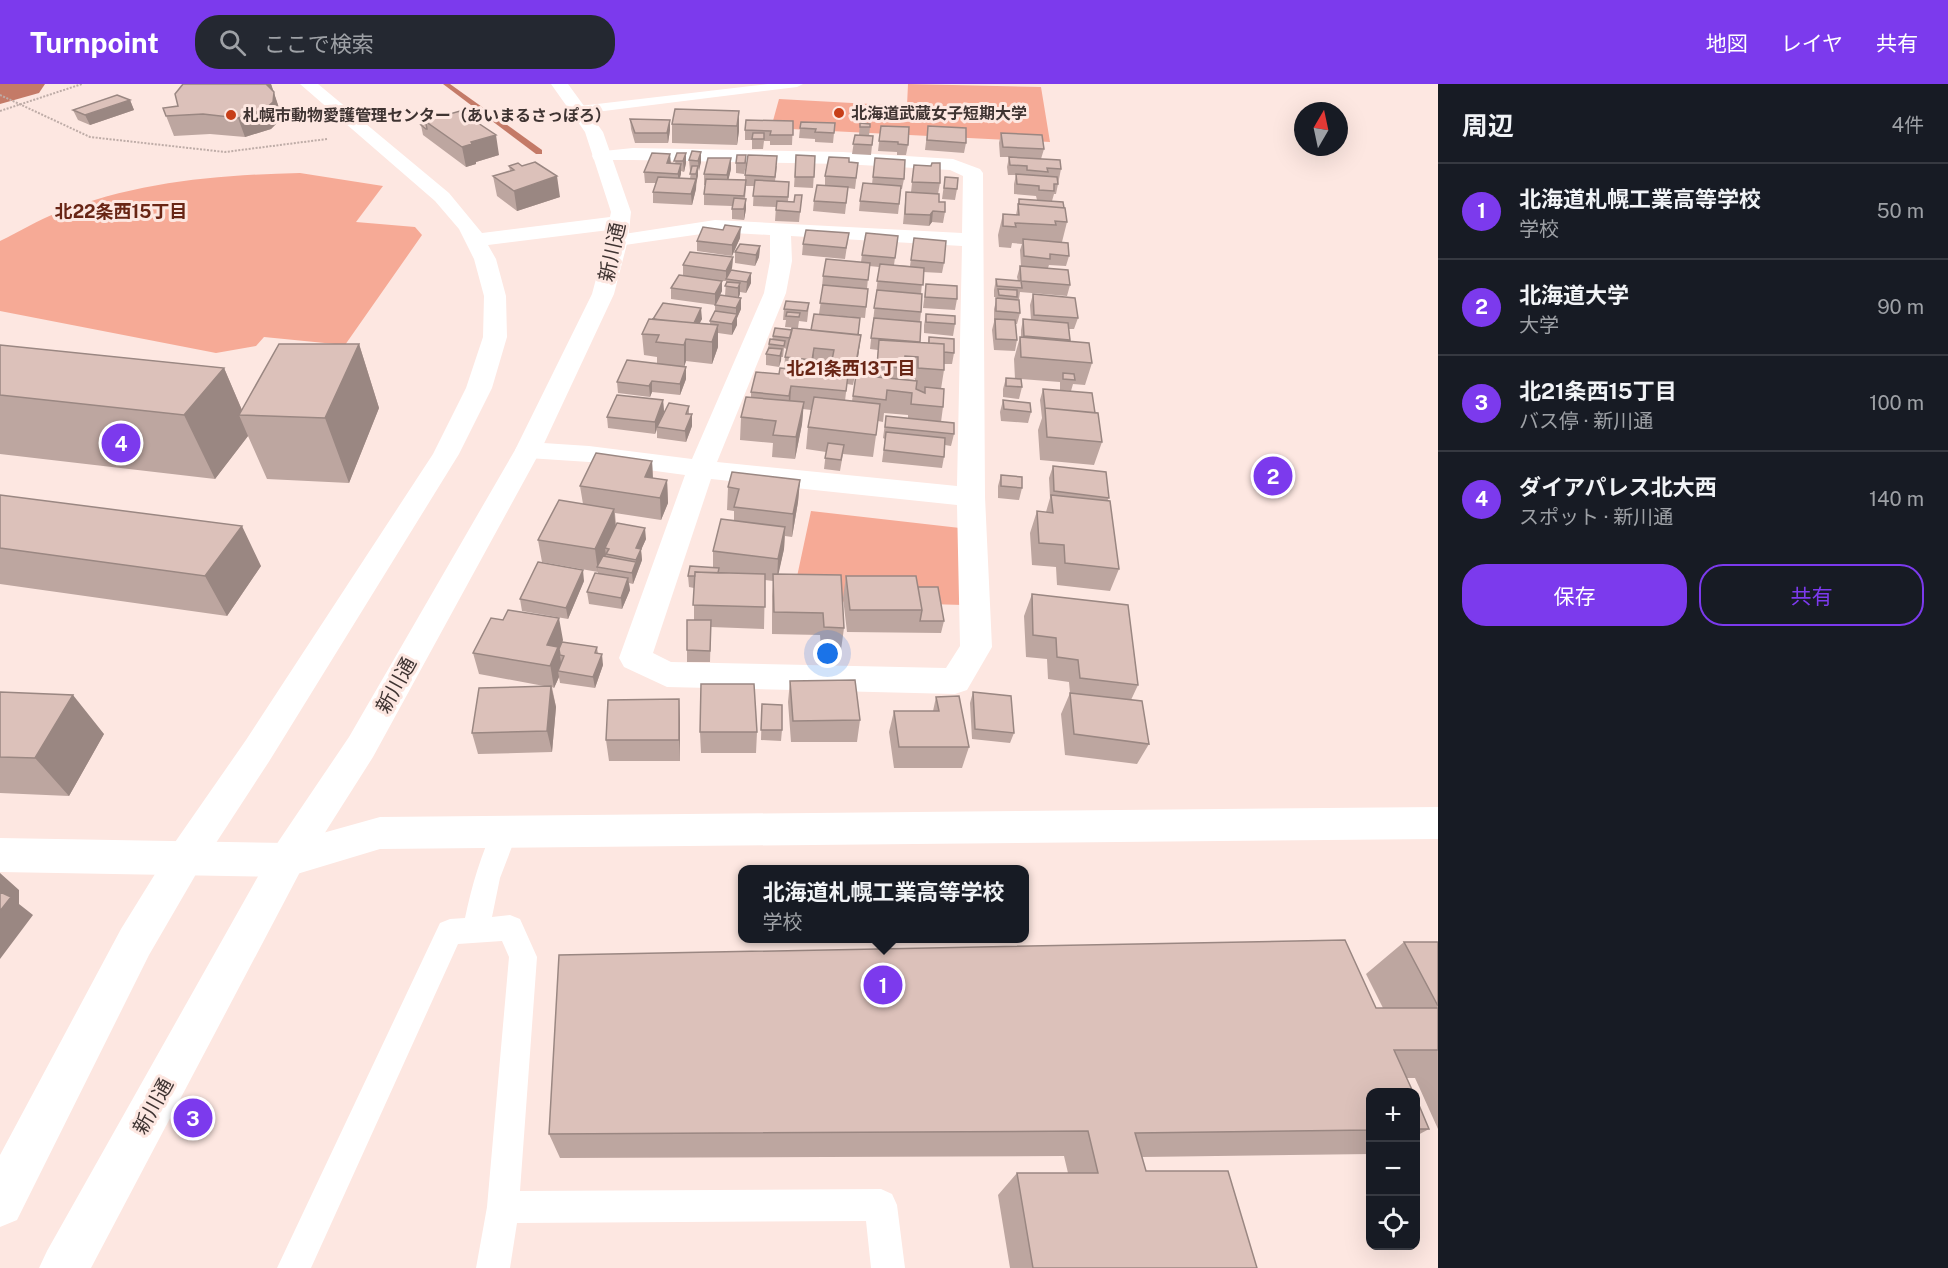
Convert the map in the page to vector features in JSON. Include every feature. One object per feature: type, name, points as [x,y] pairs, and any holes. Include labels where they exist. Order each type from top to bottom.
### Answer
[{"type":"street","points":[[0,1203],[135,942],[186,857],[258,750],[446,454],[479,388],[495,337],[495,296],[485,259],[468,227],[442,197],[308,84]]},
{"type":"street","name":"新川通","points":[[64,1268],[287,860],[361,747],[528,450],[603,294],[619,231],[621,212],[594,132],[559,84]]},
{"type":"street","points":[[601,156],[633,154],[843,158],[953,165],[973,173],[971,497],[976,647],[955,681],[667,674],[636,658],[701,469],[776,293],[781,261],[780,228]]},
{"type":"street","points":[[475,240],[715,226],[972,240]]},
{"type":"street","points":[[528,450],[589,454],[701,469],[971,497]]},
{"type":"street","points":[[0,855],[287,860],[380,833],[1438,824]]},
{"type":"lane","points":[[580,110],[796,84]]},
{"type":"lane","points":[[476,930],[487,878],[505,831]]},
{"type":"lane","points":[[294,1268],[450,932],[510,928],[523,957],[503,1207],[493,1268]]},
{"type":"lane","points":[[503,1207],[880,1205],[888,1268]]},
{"type":"path","points":[[0,111],[82,84]]},
{"type":"path","points":[[0,95],[90,137],[225,152],[331,138]]},
{"type":"shaded area","points":[[908,84],[1041,87],[1050,142],[771,128],[779,99],[907,106]]},
{"type":"shaded area","points":[[300,173],[383,186],[356,222],[415,227],[422,235],[345,345],[264,337],[256,346],[216,353],[0,311],[0,241],[43,219],[87,202],[147,187],[207,178]]},
{"type":"shaded area","points":[[811,511],[960,528],[963,605],[792,600]]},
{"type":"building","points":[[183,84],[266,84],[274,92],[273,102],[265,109],[238,118],[203,114],[166,116],[163,108],[178,106],[175,94]]},
{"type":"building","points":[[117,95],[130,100],[85,115],[73,110]]},
{"type":"building","points":[[675,109],[739,111],[737,126],[672,124]]},
{"type":"building","points":[[460,111],[496,135],[462,147],[425,121]]},
{"type":"building","points":[[630,119],[670,120],[667,133],[635,133]]},
{"type":"building","points":[[746,120],[793,121],[793,135],[770,135],[771,131],[745,130]]},
{"type":"building","points":[[801,122],[835,123],[834,133],[800,128]]},
{"type":"building","points":[[860,123],[870,124],[870,127],[860,127]]},
{"type":"building","points":[[881,126],[909,127],[908,145],[879,141]]},
{"type":"building","points":[[928,126],[966,128],[966,143],[927,140]]},
{"type":"building","points":[[753,133],[764,133],[764,139],[752,139]]},
{"type":"building","points":[[1001,133],[1042,135],[1044,149],[1003,147]]},
{"type":"building","points":[[855,135],[873,136],[872,145],[853,144]]},
{"type":"building","points":[[692,151],[701,152],[698,161],[689,160]]},
{"type":"building","points":[[652,153],[670,154],[667,163],[681,164],[678,174],[644,172]]},
{"type":"building","points":[[677,153],[686,153],[683,161],[674,161]]},
{"type":"building","points":[[737,155],[746,155],[745,163],[736,163]]},
{"type":"building","points":[[748,155],[777,156],[775,177],[745,175]]},
{"type":"building","points":[[796,155],[815,156],[814,177],[795,177]]},
{"type":"building","points":[[829,157],[849,158],[849,162],[858,163],[856,178],[825,176]]},
{"type":"building","points":[[1009,157],[1060,160],[1061,169],[1047,168],[1048,172],[1027,170],[1027,166],[1010,165]]},
{"type":"building","points":[[708,158],[731,158],[727,175],[704,174]]},
{"type":"building","points":[[875,158],[905,160],[904,179],[873,177]]},
{"type":"building","points":[[535,162],[557,176],[514,191],[493,176],[514,170],[509,166],[518,163],[522,166]]},
{"type":"building","points":[[932,163],[940,163],[940,183],[912,182],[914,165],[931,166]]},
{"type":"building","points":[[692,166],[698,166],[696,174],[690,174]]},
{"type":"building","points":[[1016,174],[1057,177],[1058,184],[1054,184],[1054,191],[1039,190],[1039,186],[1017,184]]},
{"type":"building","points":[[658,177],[696,179],[691,194],[653,192]]},
{"type":"building","points":[[945,177],[958,178],[957,189],[944,188]]},
{"type":"building","points":[[706,179],[746,180],[744,196],[704,194]]},
{"type":"building","points":[[755,180],[789,182],[788,197],[753,196]]},
{"type":"building","points":[[863,183],[901,186],[899,204],[860,201]]},
{"type":"building","points":[[817,185],[848,187],[846,203],[814,201]]},
{"type":"building","points":[[906,192],[939,194],[939,202],[945,202],[945,212],[933,211],[930,215],[905,214]]},
{"type":"building","points":[[795,195],[802,195],[800,212],[776,210],[777,201],[794,202]]},
{"type":"building","points":[[734,198],[746,199],[744,209],[732,209]]},
{"type":"building","points":[[1019,199],[1063,202],[1064,208],[1019,204]]},
{"type":"building","points":[[1018,204],[1065,208],[1067,222],[1055,221],[1056,225],[1015,223],[1016,227],[1003,226],[1003,214],[1019,215]]},
{"type":"building","points":[[725,225],[741,227],[732,245],[697,241],[703,227],[723,230]]},
{"type":"building","points":[[806,230],[849,233],[846,248],[803,244]]},
{"type":"building","points":[[866,233],[898,236],[895,258],[862,255]]},
{"type":"building","points":[[914,238],[946,241],[944,263],[911,260]]},
{"type":"building","points":[[1023,239],[1068,243],[1069,256],[1050,254],[1050,259],[1024,256]]},
{"type":"building","points":[[740,244],[760,246],[756,255],[735,252]]},
{"type":"building","points":[[690,252],[733,257],[726,271],[683,265]]},
{"type":"building","points":[[826,259],[870,263],[868,280],[823,276]]},
{"type":"building","points":[[880,264],[924,268],[923,285],[877,281]]},
{"type":"building","points":[[1020,266],[1068,270],[1070,285],[1021,281]]},
{"type":"building","points":[[731,270],[751,273],[747,282],[726,279]]},
{"type":"building","points":[[679,275],[722,281],[715,294],[671,288]]},
{"type":"building","points":[[996,279],[1021,281],[1022,288],[997,286]]},
{"type":"building","points":[[727,282],[740,283],[738,288],[725,286]]},
{"type":"building","points":[[926,284],[957,286],[957,299],[925,297]]},
{"type":"building","points":[[823,285],[868,289],[866,307],[820,303]]},
{"type":"building","points":[[998,289],[1017,290],[1017,297],[999,295]]},
{"type":"building","points":[[877,290],[922,294],[921,312],[874,308]]},
{"type":"building","points":[[1033,294],[1075,298],[1078,318],[1034,315]]},
{"type":"building","points":[[720,295],[741,298],[736,308],[715,305]]},
{"type":"building","points":[[996,298],[1019,300],[1020,313],[996,311]]},
{"type":"building","points":[[786,301],[809,303],[807,311],[784,309]]},
{"type":"building","points":[[663,303],[701,308],[694,323],[653,319]]},
{"type":"building","points":[[715,311],[737,314],[732,324],[710,321]]},
{"type":"building","points":[[787,312],[800,313],[799,317],[786,316]]},
{"type":"building","points":[[814,314],[860,318],[858,335],[811,330]]},
{"type":"building","points":[[926,314],[955,316],[955,324],[926,322]]},
{"type":"building","points":[[874,318],[921,322],[920,342],[871,338]]},
{"type":"building","points":[[649,319],[718,325],[712,342],[686,339],[684,345],[656,342],[659,335],[642,334]]},
{"type":"building","points":[[995,319],[1015,320],[1017,340],[996,339]]},
{"type":"building","points":[[1023,319],[1068,323],[1070,340],[1024,336]]},
{"type":"building","points":[[775,328],[792,330],[790,338],[773,336]]},
{"type":"building","points":[[792,328],[861,335],[856,363],[832,360],[834,350],[814,348],[812,360],[785,357]]},
{"type":"building","points":[[929,337],[954,339],[954,353],[944,352],[944,344],[929,343]]},
{"type":"building","points":[[1020,337],[1089,343],[1092,363],[1021,357]]},
{"type":"building","points":[[770,339],[785,341],[784,346],[769,344]]},
{"type":"building","points":[[879,340],[944,344],[944,370],[918,368],[918,357],[905,356],[904,368],[877,366]]},
{"type":"building","points":[[279,344],[359,344],[325,418],[239,415]]},
{"type":"building","points":[[0,345],[224,368],[184,415],[0,395]]},
{"type":"building","points":[[769,348],[782,349],[780,356],[766,354]]},
{"type":"building","points":[[627,360],[686,367],[680,384],[652,381],[649,386],[617,382]]},
{"type":"building","points":[[780,368],[848,375],[846,391],[791,386],[789,396],[751,392],[756,372],[779,374]]},
{"type":"building","points":[[1063,373],[1074,374],[1075,380],[1063,379]]},
{"type":"building","points":[[856,375],[917,381],[916,389],[925,393],[925,387],[944,389],[943,407],[911,404],[912,393],[887,390],[886,400],[853,396]]},
{"type":"building","points":[[1006,378],[1021,379],[1022,387],[1006,386]]},
{"type":"building","points":[[1043,389],[1092,393],[1095,413],[1045,408]]},
{"type":"building","points":[[617,395],[663,400],[655,422],[607,417]]},
{"type":"building","points":[[746,397],[804,402],[796,437],[773,435],[776,421],[741,417]]},
{"type":"building","points":[[814,397],[880,404],[876,435],[808,427]]},
{"type":"building","points":[[1003,400],[1030,403],[1031,412],[1004,409]]},
{"type":"building","points":[[669,403],[689,406],[686,414],[692,414],[685,431],[657,427]]},
{"type":"building","points":[[1045,408],[1098,413],[1102,442],[1047,437]]},
{"type":"building","points":[[886,416],[954,423],[954,434],[885,427]]},
{"type":"building","points":[[886,432],[945,438],[944,457],[884,450]]},
{"type":"building","points":[[828,443],[844,445],[841,460],[825,458]]},
{"type":"building","points":[[596,453],[652,461],[645,477],[667,480],[660,498],[580,486]]},
{"type":"building","points":[[1053,466],[1106,472],[1109,498],[1054,491]]},
{"type":"building","points":[[732,472],[800,480],[793,514],[734,507],[739,489],[728,487]]},
{"type":"building","points":[[1001,475],[1022,477],[1022,488],[1001,486]]},
{"type":"building","points":[[0,495],[242,526],[205,576],[0,548]]},
{"type":"building","points":[[1051,495],[1110,501],[1119,569],[1065,563],[1064,545],[1039,543],[1037,511],[1053,513]]},
{"type":"building","points":[[559,500],[614,509],[595,549],[538,540]]},
{"type":"building","points":[[721,519],[785,527],[778,559],[713,551]]},
{"type":"building","points":[[617,523],[645,528],[636,548],[641,549],[636,560],[606,554],[609,549],[605,548]]},
{"type":"building","points":[[603,556],[636,562],[632,573],[597,567]]},
{"type":"building","points":[[538,562],[583,570],[566,608],[520,599]]},
{"type":"building","points":[[690,566],[719,568],[718,573],[695,572],[695,576],[688,576]]},
{"type":"building","points":[[695,572],[765,574],[765,607],[693,605]]},
{"type":"building","points":[[595,573],[628,578],[621,598],[587,592]]},
{"type":"building","points":[[773,574],[841,575],[844,628],[824,627],[823,613],[774,612]]},
{"type":"building","points":[[846,576],[916,576],[922,610],[850,610]]},
{"type":"building","points":[[918,587],[938,587],[944,621],[920,621],[922,610]]},
{"type":"building","points":[[1032,594],[1128,605],[1138,685],[1080,678],[1078,660],[1057,657],[1056,638],[1033,635]]},
{"type":"building","points":[[508,610],[559,618],[547,645],[558,647],[550,666],[473,653],[491,618],[503,620]]},
{"type":"building","points":[[687,620],[711,620],[710,651],[687,650]]},
{"type":"building","points":[[562,642],[597,647],[595,653],[602,654],[593,677],[558,671],[564,656],[560,655],[559,649]]},
{"type":"building","points":[[855,680],[860,720],[793,721],[790,681]]},
{"type":"building","points":[[701,684],[754,684],[757,732],[700,732]]},
{"type":"building","points":[[551,686],[547,731],[472,733],[479,688]]},
{"type":"building","points":[[0,692],[73,695],[35,758],[0,757]]},
{"type":"building","points":[[973,692],[1011,696],[1014,733],[975,729]]},
{"type":"building","points":[[1070,693],[1142,701],[1149,744],[1074,734]]},
{"type":"building","points":[[959,696],[969,747],[899,747],[894,711],[939,711],[936,697]]},
{"type":"building","points":[[679,699],[679,740],[606,740],[608,700]]},
{"type":"building","points":[[762,704],[782,705],[782,730],[761,730]]},
{"type":"building","points":[[0,892],[11,897],[0,911]]},
{"type":"building","points":[[1345,940],[1376,1008],[1438,1008],[1438,1050],[1394,1050],[1411,1088],[1366,1088],[1366,1130],[1135,1133],[1146,1171],[1228,1171],[1257,1268],[1033,1268],[1017,1173],[1098,1173],[1088,1131],[549,1134],[559,955]]},
{"type":"building","points":[[1404,942],[1438,942],[1438,1006]]},
{"type":"building","points":[[1420,1108],[1429,1129],[1420,1129]]},
{"type":"waterway","points":[[0,91],[24,84]]},
{"type":"waterway","points":[[446,84],[539,152]]},
{"type":"place","name":"北海道武蔵女子短期大学","points":[[839,113]]},
{"type":"place","name":"札幌市動物愛護管理センター（あいまるさっぽろ）","points":[[231,115]]},
{"type":"place","name":"ダイアパレス北大西","points":[[121,443]]},
{"type":"place","name":"北海道大学","points":[[1273,476]]},
{"type":"place","name":"北海道札幌工業高等学校","points":[[883,985]]},
{"type":"place","name":"北21条西15丁目","points":[[193,1118]]},
{"type":"district","name":"北22条西15丁目","points":[[121,211]]},
{"type":"district","name":"北21条西13丁目","points":[[851,368]]}]
